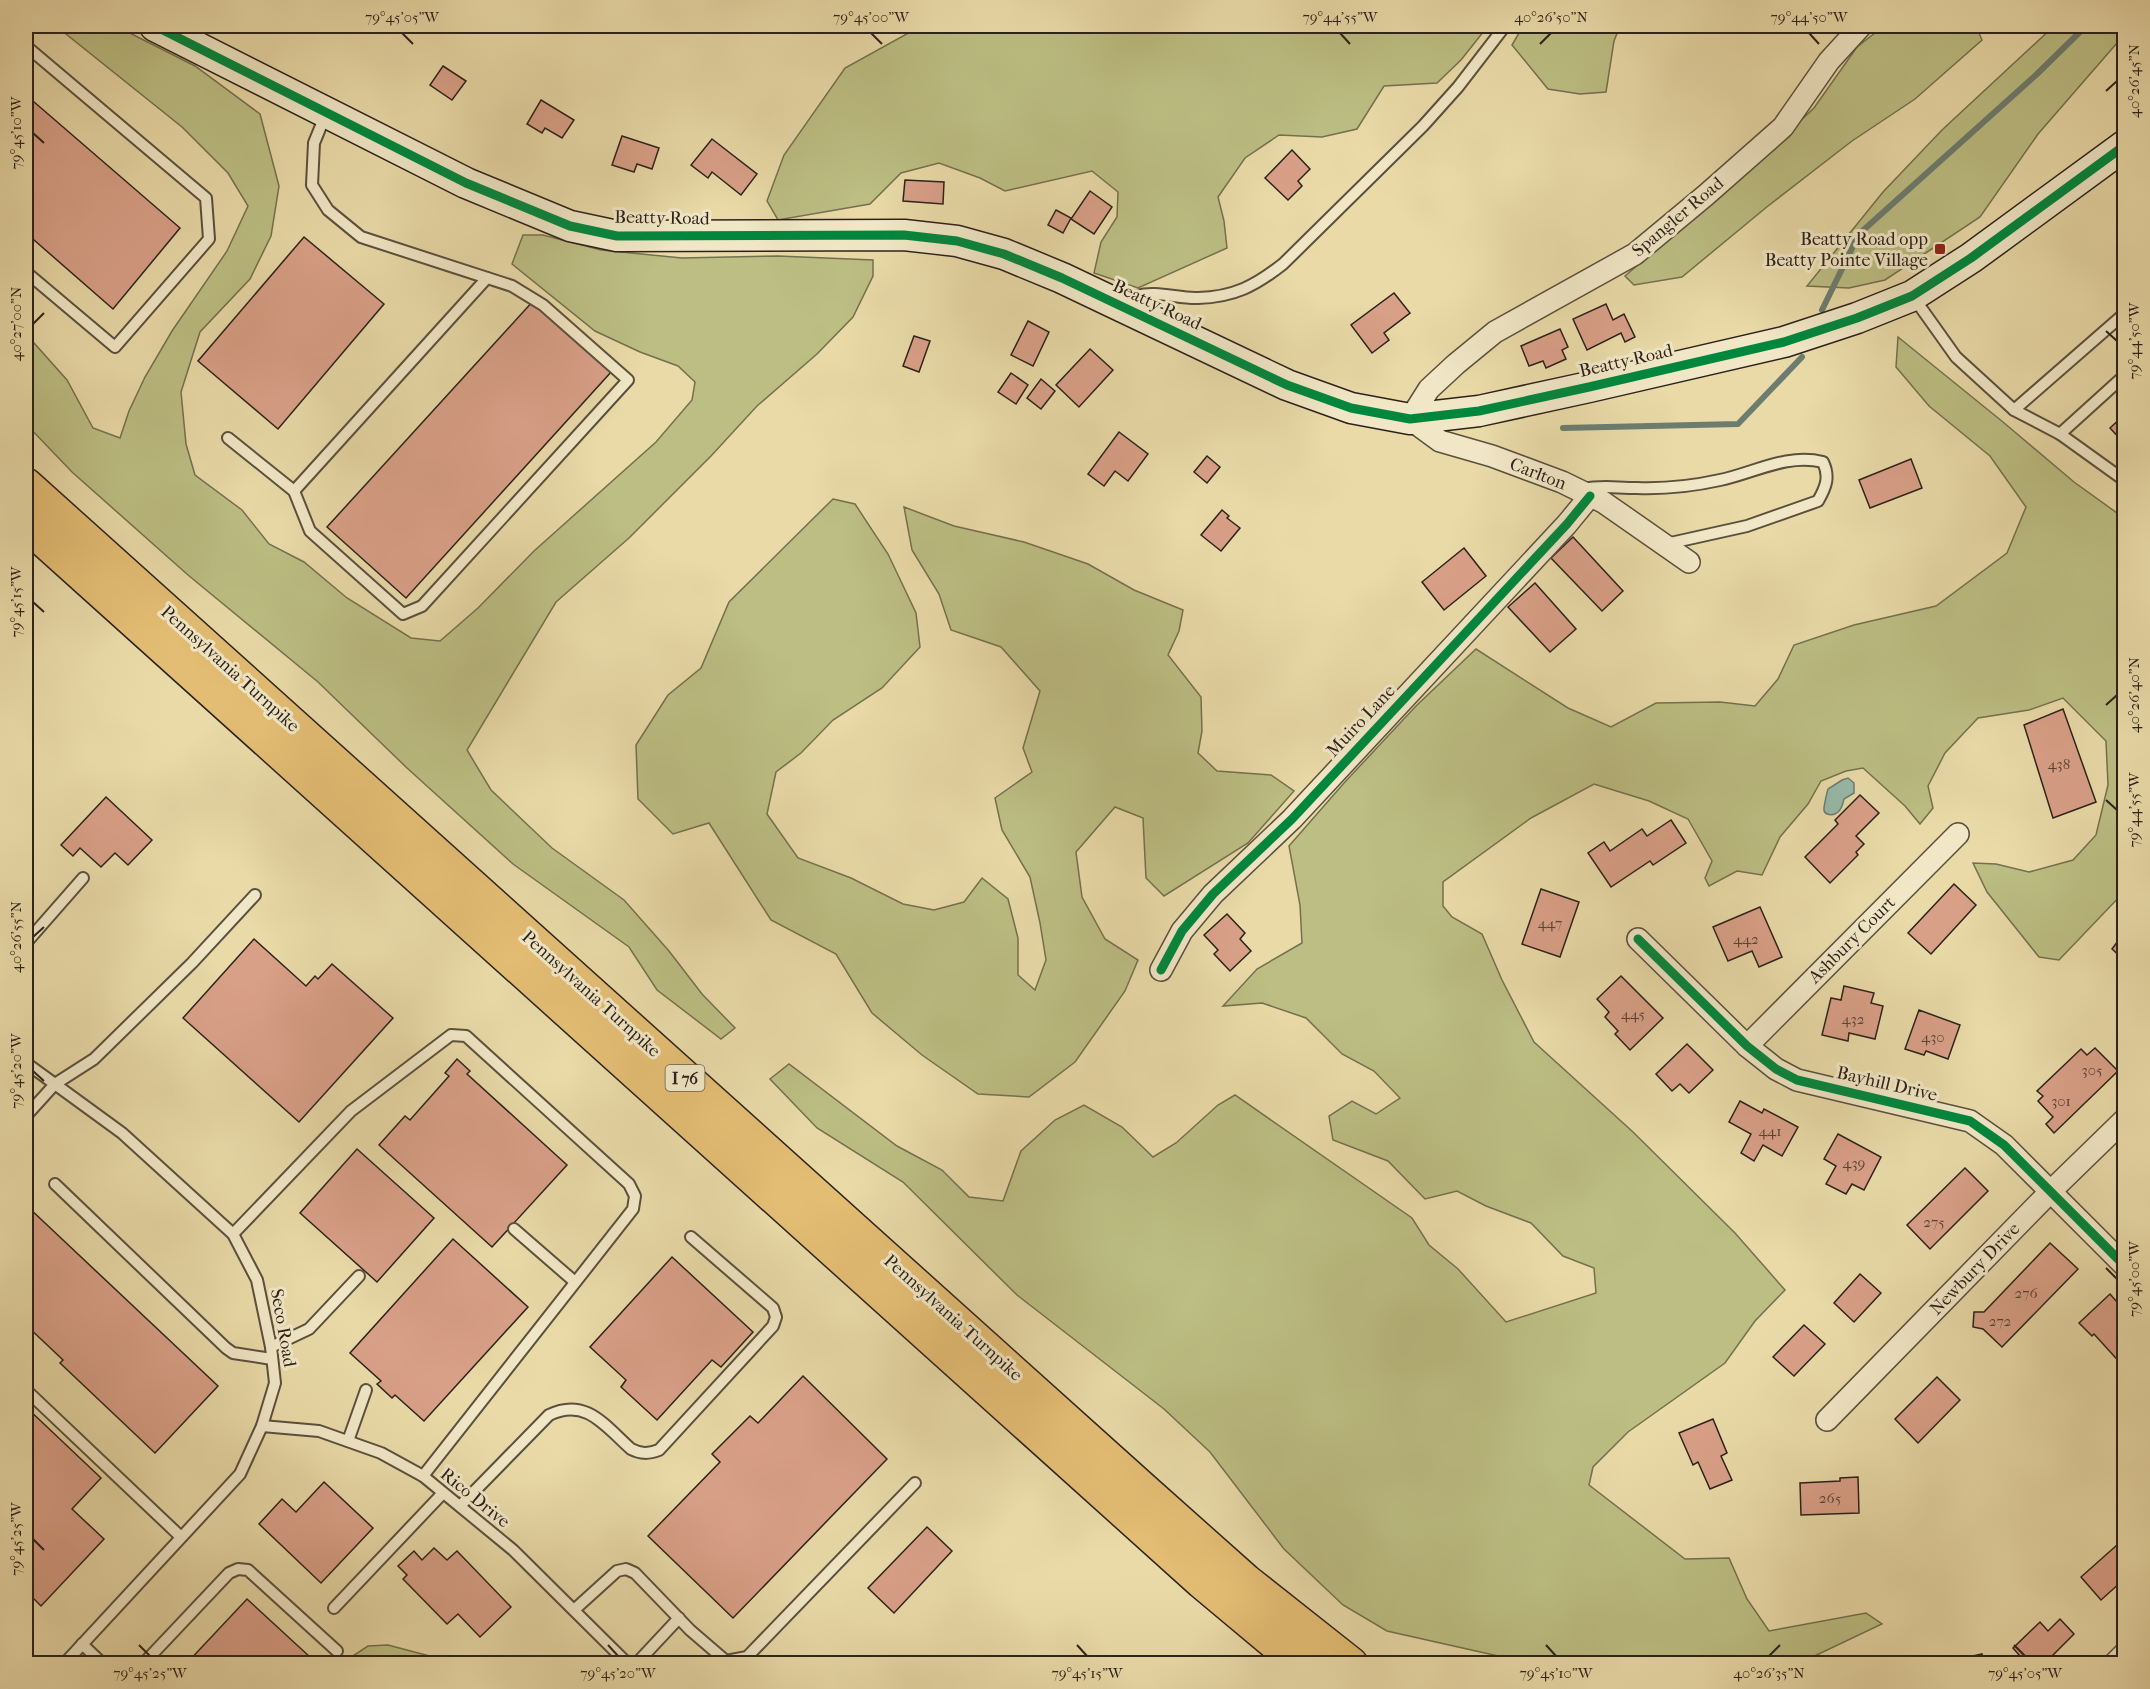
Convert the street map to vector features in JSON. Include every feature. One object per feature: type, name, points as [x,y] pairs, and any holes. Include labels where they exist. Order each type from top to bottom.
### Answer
[{"type":"highway","name":"Pennsylvania Turnpike","points":[[26,484],[1246,1581],[1351,1664]]},
{"type":"highway","name":"Pennsylvania Turnpike","points":[[26,524],[1202,1582],[1300,1664]]},
{"type":"street","name":"Beatty Road","points":[[155,26],[466,183],[570,226],[617,236],[904,235],[957,241],[1004,255],[1062,279],[1287,385],[1351,408],[1410,419],[1479,411],[1784,342],[1857,318],[1912,296],[1971,258],[2124,146]]},
{"type":"street","name":"Spangler Road","points":[[1410,419],[1429,389],[1495,332],[1635,254],[1706,195],[1783,127],[1828,62],[1862,26]]},
{"type":"street","name":"Carlton","points":[[1410,419],[1440,441],[1492,456],[1603,502],[1689,562]]},
{"type":"street","name":"Muiro Lane","points":[[1161,970],[1182,931],[1213,894],[1292,819],[1567,524],[1584,493]]},
{"type":"street","name":"Ashbury Court","points":[[1747,1046],[1958,834]]},
{"type":"street","name":"Bayhill Drive","points":[[1638,939],[1747,1046],[1776,1069],[1797,1080],[1970,1120],[2004,1145],[2124,1265]]},
{"type":"street","name":"Newbury Drive","points":[[1827,1420],[2051,1191],[2124,1120]]},
{"type":"street","points":[[2114,1664],[2124,1654]]},
{"type":"lane","points":[[1120,306],[1137,296],[1198,298],[1223,296],[1246,290],[1262,280],[1283,264],[1423,126],[1458,87],[1504,26]]},
{"type":"lane","points":[[26,46],[206,198],[209,239],[115,347],[26,272]]},
{"type":"lane","points":[[228,438],[294,491],[310,531],[403,614],[422,606],[628,380],[543,305],[512,286],[361,237],[328,210],[312,185],[314,143],[327,112]]},
{"type":"lane","points":[[294,491],[487,278]]},
{"type":"lane","points":[[1912,296],[1956,357],[2014,410],[2060,434],[2124,480]]},
{"type":"lane","points":[[2014,410],[2124,314]]},
{"type":"lane","points":[[2060,434],[2124,375]]},
{"type":"lane","points":[[1584,493],[1602,485],[1672,488],[1721,480],[1791,460],[1808,458],[1823,462],[1827,470],[1827,485],[1818,501],[1748,526],[1664,545]]},
{"type":"lane","points":[[26,943],[83,878]]},
{"type":"lane","points":[[26,1116],[55,1084],[94,1059],[192,963],[255,895]]},
{"type":"lane","points":[[233,1234],[351,1111],[444,1038],[458,1034],[466,1036],[629,1184],[635,1196],[633,1209],[423,1476]]},
{"type":"lane","name":"Seco Road","points":[[26,1063],[122,1133],[233,1234],[257,1280],[271,1347],[275,1383],[262,1426],[240,1474],[64,1664]]},
{"type":"lane","points":[[55,1184],[226,1348],[233,1353],[272,1359]]},
{"type":"lane","points":[[514,1228],[575,1282]]},
{"type":"lane","points":[[460,1506],[549,1415],[559,1410],[570,1408],[592,1414],[637,1453],[645,1454],[659,1450],[773,1326],[776,1317],[773,1308],[691,1237]]},
{"type":"lane","points":[[271,1347],[309,1329],[359,1276]]},
{"type":"lane","points":[[26,1390],[181,1537]]},
{"type":"lane","points":[[348,1441],[366,1390]]},
{"type":"lane","name":"Rico Drive","points":[[262,1426],[319,1431],[381,1453],[423,1476],[513,1550],[628,1664]]},
{"type":"lane","points":[[574,1610],[616,1571],[626,1569],[635,1573],[726,1661],[747,1657],[915,1483]]},
{"type":"lane","points":[[334,1608],[443,1493]]},
{"type":"lane","points":[[143,1664],[230,1573],[238,1569],[248,1570],[337,1651]]},
{"type":"lane","points":[[636,1664],[679,1618]]},
{"type":"lane","points":[[82,1644],[103,1664]]},
{"type":"green space","points":[[56,26],[116,26],[195,66],[260,114],[279,186],[271,236],[250,279],[200,332],[181,392],[186,444],[195,475],[242,510],[269,544],[304,562],[347,598],[411,638],[440,641],[478,608],[534,551],[656,442],[692,400],[695,382],[678,366],[640,352],[595,331],[512,264],[523,235],[543,235],[601,250],[682,258],[778,256],[873,260],[873,276],[853,317],[817,354],[757,406],[629,538],[556,602],[467,750],[491,790],[552,848],[624,900],[669,951],[702,994],[735,1028],[721,1039],[657,990],[629,947],[513,864],[407,768],[318,682],[188,575],[72,472],[26,424],[26,334],[67,380],[93,428],[120,438],[129,411],[145,377],[172,331],[227,251],[248,206],[228,173],[182,127]]},
{"type":"green space","points":[[921,26],[1089,26],[1104,33],[1112,26],[1488,26],[1461,60],[1437,83],[1384,86],[1357,129],[1322,137],[1279,135],[1245,158],[1218,197],[1227,248],[1138,288],[1094,273],[1101,242],[1117,217],[1118,192],[1092,171],[1005,191],[980,178],[939,163],[901,173],[870,204],[778,220],[767,201],[784,155],[845,68]]},
{"type":"green space","points":[[1523,26],[1620,26],[1614,41],[1606,92],[1580,94],[1548,89],[1512,45]]},
{"type":"green space","points":[[1884,26],[1976,26],[1982,40],[1915,99],[1852,141],[1682,277],[1634,285],[1625,276],[1747,171],[1814,108],[1857,47]]},
{"type":"green space","points":[[2054,26],[2124,26],[2124,35],[2038,134],[1980,217],[1885,280],[1849,288],[1807,286],[1883,192],[1942,130]]},
{"type":"green space","points":[[1898,337],[2074,482],[2124,518],[2124,892],[2059,960],[2039,957],[1987,892],[1973,863],[1996,864],[2029,872],[2073,860],[2096,835],[2108,785],[2106,741],[2063,698],[2029,710],[1978,718],[1945,753],[1928,786],[1933,808],[1920,824],[1905,806],[1863,768],[1846,771],[1821,781],[1808,804],[1780,837],[1762,875],[1737,871],[1709,886],[1705,878],[1712,861],[1688,819],[1649,801],[1594,784],[1531,818],[1443,882],[1443,906],[1452,917],[1482,934],[1502,980],[1534,1042],[1633,1132],[1735,1233],[1785,1290],[1755,1321],[1725,1363],[1628,1432],[1593,1467],[1589,1485],[1685,1559],[1729,1558],[1747,1599],[1769,1631],[1866,1613],[1882,1624],[1795,1664],[1506,1663],[1498,1656],[1387,1631],[1343,1605],[1284,1549],[1210,1452],[1164,1409],[1017,1295],[903,1182],[817,1128],[770,1079],[789,1064],[897,1146],[942,1170],[969,1197],[1003,1201],[1021,1151],[1055,1120],[1084,1105],[1122,1127],[1153,1157],[1176,1143],[1218,1105],[1235,1095],[1412,1218],[1429,1245],[1458,1269],[1506,1322],[1596,1293],[1594,1268],[1563,1256],[1531,1223],[1486,1206],[1457,1191],[1425,1199],[1388,1161],[1333,1140],[1329,1116],[1352,1101],[1376,1114],[1400,1098],[1374,1071],[1342,1054],[1306,1018],[1262,1003],[1223,1006],[1257,969],[1302,943],[1300,905],[1289,846],[1416,706],[1476,649],[1568,708],[1611,727],[1656,703],[1720,702],[1755,706],[1778,679],[1794,645],[1854,625],[1936,606],[2007,553],[2026,507],[1990,456],[1929,406],[1896,367]]},
{"type":"green space","points":[[833,499],[855,504],[888,554],[916,613],[920,647],[882,688],[833,720],[801,753],[776,772],[767,814],[798,858],[851,878],[903,904],[934,910],[964,902],[982,878],[1008,899],[1018,938],[1018,975],[1035,990],[1046,960],[1040,923],[1030,877],[1002,830],[995,798],[1032,772],[1023,748],[1040,691],[1001,647],[951,630],[939,594],[912,550],[904,507],[954,526],[1024,542],[1088,564],[1134,590],[1183,610],[1179,631],[1168,655],[1201,697],[1202,731],[1198,753],[1217,771],[1271,775],[1294,791],[1248,843],[1164,896],[1146,878],[1143,818],[1115,807],[1076,852],[1082,897],[1105,939],[1138,960],[1125,991],[1075,1062],[1029,1097],[978,1094],[922,1055],[872,1013],[836,954],[771,920],[709,823],[673,834],[638,799],[636,745],[668,695],[701,668],[729,602]]},
{"type":"green space","points":[[388,1645],[456,1663],[342,1663],[368,1646]]},
{"type":"shaded area","points":[[1848,778],[1854,783],[1854,793],[1844,799],[1838,812],[1832,815],[1825,813],[1828,789]]},
{"type":"building","points":[[443,66],[466,81],[452,100],[430,85]]},
{"type":"building","points":[[26,95],[180,228],[113,309],[26,233]]},
{"type":"building","points":[[541,100],[574,120],[562,138],[545,128],[542,133],[527,124]]},
{"type":"building","points":[[622,136],[659,148],[652,169],[637,164],[634,172],[612,165]]},
{"type":"building","points":[[712,139],[757,174],[741,195],[712,172],[708,178],[691,165]]},
{"type":"building","points":[[1292,150],[1310,169],[1298,181],[1302,186],[1288,200],[1265,178]]},
{"type":"building","points":[[905,180],[944,182],[943,204],[903,201]]},
{"type":"building","points":[[1090,191],[1112,207],[1094,234],[1071,219]]},
{"type":"building","points":[[1056,210],[1071,218],[1063,233],[1048,225]]},
{"type":"building","points":[[304,237],[384,304],[278,429],[198,361]]},
{"type":"building","points":[[1394,293],[1410,313],[1384,333],[1389,340],[1372,353],[1351,325]]},
{"type":"building","points":[[534,300],[612,371],[406,598],[327,527]]},
{"type":"building","points":[[1606,304],[1613,320],[1624,314],[1635,337],[1625,342],[1621,333],[1587,350],[1573,319]]},
{"type":"building","points":[[1028,321],[1049,332],[1033,366],[1011,355]]},
{"type":"building","points":[[1560,329],[1568,347],[1562,350],[1566,359],[1546,368],[1543,361],[1529,366],[1521,346]]},
{"type":"building","points":[[914,336],[930,341],[919,372],[903,366]]},
{"type":"building","points":[[1090,349],[1113,370],[1079,407],[1056,385]]},
{"type":"building","points":[[1011,373],[1028,385],[1016,404],[998,392]]},
{"type":"building","points":[[1041,379],[1055,391],[1041,409],[1027,398]]},
{"type":"building","points":[[2124,415],[2124,443],[2110,428]]},
{"type":"building","points":[[1119,432],[1148,454],[1128,481],[1115,471],[1104,486],[1088,474]]},
{"type":"building","points":[[1207,456],[1220,467],[1207,483],[1194,472]]},
{"type":"building","points":[[1911,459],[1922,488],[1870,508],[1859,480]]},
{"type":"building","points":[[1222,510],[1229,516],[1227,518],[1240,528],[1221,551],[1201,535]]},
{"type":"building","points":[[1573,537],[1623,591],[1602,611],[1551,558]]},
{"type":"building","points":[[1464,548],[1486,576],[1444,610],[1422,582]]},
{"type":"building","points":[[1535,583],[1576,629],[1550,652],[1508,607]]},
{"type":"building","points":[[2063,709],[2096,802],[2053,818],[2024,725]]},
{"type":"building","points":[[1860,795],[1879,813],[1856,836],[1864,844],[1856,852],[1858,855],[1830,883],[1805,857],[1838,824],[1835,820]]},
{"type":"building","points":[[106,797],[152,840],[128,865],[115,853],[101,867],[80,848],[73,856],[61,845]]},
{"type":"building","points":[[1671,820],[1686,843],[1653,865],[1650,861],[1611,887],[1588,853],[1604,842],[1610,851],[1642,829],[1647,836]]},
{"type":"building","points":[[1954,884],[1976,905],[1931,954],[1908,933]]},
{"type":"building","points":[[1541,889],[1579,902],[1560,957],[1522,944]]},
{"type":"building","points":[[1760,907],[1782,957],[1759,967],[1752,951],[1728,961],[1713,927]]},
{"type":"building","points":[[1227,914],[1245,933],[1240,939],[1251,951],[1230,971],[1214,954],[1218,950],[1204,935]]},
{"type":"building","points":[[2124,933],[2124,960],[2112,949]]},
{"type":"building","points":[[254,939],[306,986],[315,976],[318,979],[332,964],[393,1018],[299,1122],[183,1018]]},
{"type":"building","points":[[1621,976],[1663,1018],[1630,1050],[1615,1034],[1618,1031],[1605,1017],[1609,1012],[1597,999]]},
{"type":"building","points":[[1844,986],[1874,993],[1871,1003],[1883,1006],[1875,1039],[1849,1033],[1848,1041],[1822,1035],[1831,998],[1841,1000]]},
{"type":"building","points":[[1919,1010],[1960,1025],[1948,1059],[1926,1051],[1924,1055],[1905,1049]]},
{"type":"building","points":[[1687,1044],[1713,1070],[1689,1093],[1680,1084],[1672,1091],[1656,1074]]},
{"type":"building","points":[[2095,1048],[2118,1071],[2054,1133],[2046,1124],[2053,1117],[2038,1101],[2043,1096],[2037,1091],[2081,1049],[2087,1055]]},
{"type":"building","points":[[457,1059],[470,1071],[467,1074],[567,1165],[492,1247],[379,1145],[405,1116],[410,1120],[449,1076],[445,1073]]},
{"type":"building","points":[[1740,1101],[1762,1113],[1764,1109],[1798,1127],[1782,1156],[1763,1145],[1754,1161],[1741,1153],[1751,1134],[1729,1122]]},
{"type":"building","points":[[1838,1134],[1881,1157],[1864,1190],[1852,1184],[1846,1194],[1826,1184],[1836,1166],[1824,1159]]},
{"type":"building","points":[[357,1149],[434,1218],[377,1282],[300,1213]]},
{"type":"building","points":[[1965,1168],[1988,1191],[1930,1249],[1907,1225]]},
{"type":"building","points":[[2124,1175],[2124,1191],[2117,1182]]},
{"type":"building","points":[[28,1207],[218,1386],[155,1453],[60,1363],[63,1360],[26,1325],[26,1210]]},
{"type":"building","points":[[453,1239],[528,1307],[424,1421],[395,1395],[392,1398],[377,1384],[381,1381],[350,1353]]},
{"type":"building","points":[[2050,1243],[2078,1269],[2002,1347],[1983,1329],[1973,1327],[1974,1312],[1984,1312]]},
{"type":"building","points":[[672,1257],[753,1332],[721,1367],[712,1360],[657,1420],[621,1387],[626,1380],[590,1347]]},
{"type":"building","points":[[1860,1274],[1881,1293],[1854,1322],[1834,1303]]},
{"type":"building","points":[[2110,1294],[2124,1310],[2124,1367],[2094,1334],[2092,1336],[2079,1323]]},
{"type":"building","points":[[1804,1325],[1825,1344],[1794,1376],[1773,1357]]},
{"type":"building","points":[[803,1376],[887,1459],[733,1618],[648,1536],[720,1462],[712,1454],[750,1416],[758,1423]]},
{"type":"building","points":[[1937,1377],[1960,1400],[1918,1443],[1895,1419]]},
{"type":"building","points":[[26,1407],[101,1478],[72,1509],[104,1539],[41,1606],[26,1591]]},
{"type":"building","points":[[1713,1419],[1727,1453],[1721,1456],[1732,1480],[1710,1489],[1698,1462],[1693,1465],[1679,1433]]},
{"type":"building","points":[[1858,1477],[1859,1513],[1801,1515],[1800,1483],[1840,1481],[1840,1478]]},
{"type":"building","points":[[324,1482],[373,1528],[321,1583],[259,1524],[282,1499],[296,1512]]},
{"type":"building","points":[[927,1527],[952,1551],[894,1613],[868,1588]]},
{"type":"building","points":[[2117,1545],[2124,1553],[2124,1586],[2121,1582],[2101,1600],[2081,1577]]},
{"type":"building","points":[[434,1548],[447,1560],[457,1551],[511,1607],[480,1637],[458,1614],[447,1624],[403,1579],[407,1575],[398,1566],[414,1551],[422,1560]]},
{"type":"building","points":[[247,1599],[310,1657],[304,1664],[186,1664]]},
{"type":"building","points":[[2060,1619],[2074,1634],[2044,1664],[2027,1664],[2013,1648],[2040,1622],[2048,1631]]},
{"type":"building","points":[[1982,1654],[1984,1664],[1937,1664]]},
{"type":"waterway","points":[[1822,310],[1859,234],[2037,74],[2086,26]]},
{"type":"waterway","points":[[1563,428],[1738,424],[1802,357]]},
{"type":"cycle path","points":[[155,26],[466,183],[570,226],[617,236],[904,235],[957,241],[1004,254],[1062,278],[1287,385],[1351,408],[1410,419],[1479,411],[1589,387],[1784,342],[1857,318],[1912,296],[1971,258],[2124,146]]},
{"type":"cycle path","points":[[1161,970],[1182,931],[1213,894],[1292,819],[1567,524],[1590,496]]},
{"type":"cycle path","points":[[1638,939],[1747,1046],[1776,1069],[1797,1080],[1970,1121],[2004,1145],[2124,1265]]},
{"type":"place","name":"Beatty Road opp Beatty Pointe Village","points":[[1940,249]]}]
